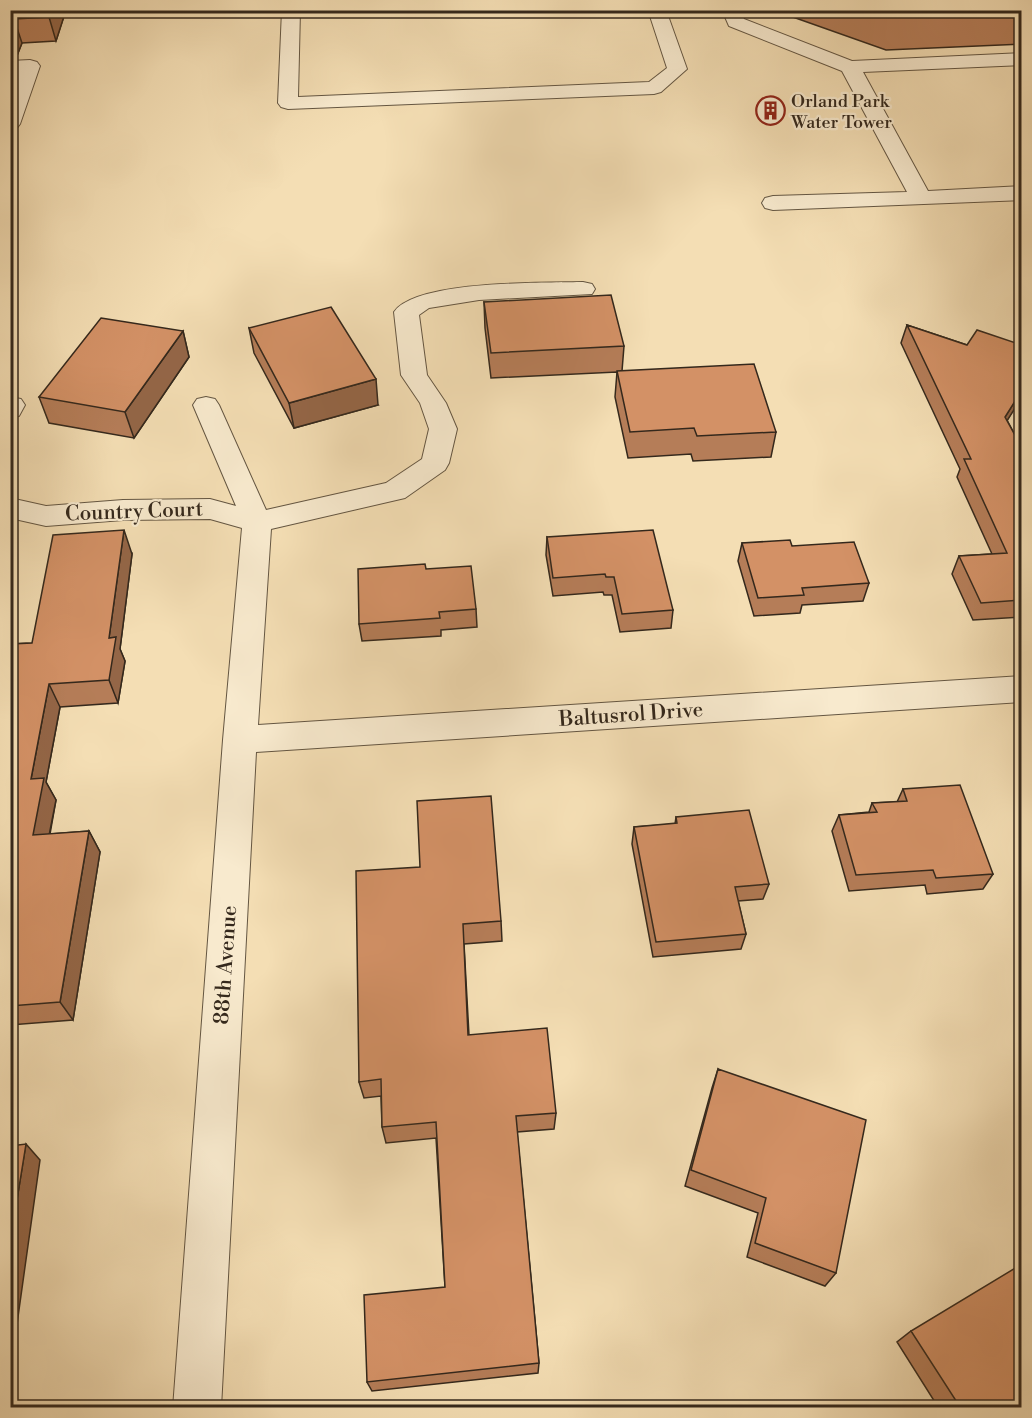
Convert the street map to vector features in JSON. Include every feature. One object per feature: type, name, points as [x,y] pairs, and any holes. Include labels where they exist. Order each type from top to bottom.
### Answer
[{"type":"street","points":[[291,10],[288,103],[654,88],[677,69],[657,10]]},
{"type":"street","points":[[730,10],[736,22],[850,67],[1022,59]]},
{"type":"street","points":[[10,67],[30,66],[10,124]]},
{"type":"street","points":[[850,67],[921,198]]},
{"type":"street","points":[[773,203],[1022,192]]},
{"type":"street","points":[[206,405],[257,522],[396,491],[435,464],[443,429],[433,403],[414,375],[406,312],[422,302],[479,293],[583,289]]},
{"type":"street","name":"Country Court","points":[[10,508],[45,516],[123,510],[210,509],[257,522]]},
{"type":"street","name":"88th Avenue","points":[[197,1407],[240,740],[257,522]]},
{"type":"street","name":"Baltusrol Drive","points":[[240,740],[1022,689]]},
{"type":"building","points":[[10,10],[51,10],[49,17],[14,19],[10,29]]},
{"type":"building","points":[[882,10],[986,10],[894,15]]},
{"type":"building","points":[[611,295],[624,346],[491,353],[484,302]]},
{"type":"building","points":[[331,307],[376,379],[289,403],[249,328]]},
{"type":"building","points":[[101,318],[183,331],[125,412],[39,397]]},
{"type":"building","points":[[907,325],[967,345],[977,330],[1022,345],[1022,390],[1005,417],[1022,448],[1022,600],[981,603],[959,556],[1007,553],[964,459],[971,459]]},
{"type":"building","points":[[754,364],[776,432],[697,436],[694,428],[630,432],[617,371]]},
{"type":"building","points":[[124,530],[109,638],[116,637],[109,680],[49,684],[31,779],[44,778],[33,835],[89,831],[60,1002],[10,1006],[10,644],[32,643],[53,535]]},
{"type":"building","points":[[653,530],[673,610],[622,614],[614,577],[606,577],[605,574],[553,578],[547,537]]},
{"type":"building","points":[[790,540],[792,546],[854,542],[869,583],[802,588],[804,595],[758,598],[742,543]]},
{"type":"building","points":[[425,564],[426,569],[471,566],[476,609],[439,612],[440,618],[359,624],[358,569]]},
{"type":"building","points":[[960,785],[993,874],[936,878],[933,870],[856,875],[839,815],[877,812],[872,803],[907,801],[903,789]]},
{"type":"building","points":[[491,796],[501,921],[463,924],[468,1035],[547,1028],[556,1113],[516,1116],[539,1363],[367,1382],[364,1295],[445,1287],[436,1122],[382,1127],[381,1079],[359,1082],[356,871],[420,867],[417,801]]},
{"type":"building","points":[[749,810],[769,884],[735,887],[746,934],[656,942],[634,827],[677,823],[676,817]]},
{"type":"building","points":[[718,1069],[866,1120],[836,1273],[755,1243],[766,1198],[691,1170]]},
{"type":"building","points":[[26,1144],[10,1243],[10,1146]]},
{"type":"building","points":[[1022,1264],[1022,1407],[960,1407],[911,1331]]},
{"type":"place","name":"Orland Park Water Tower","points":[[770,111]]}]
